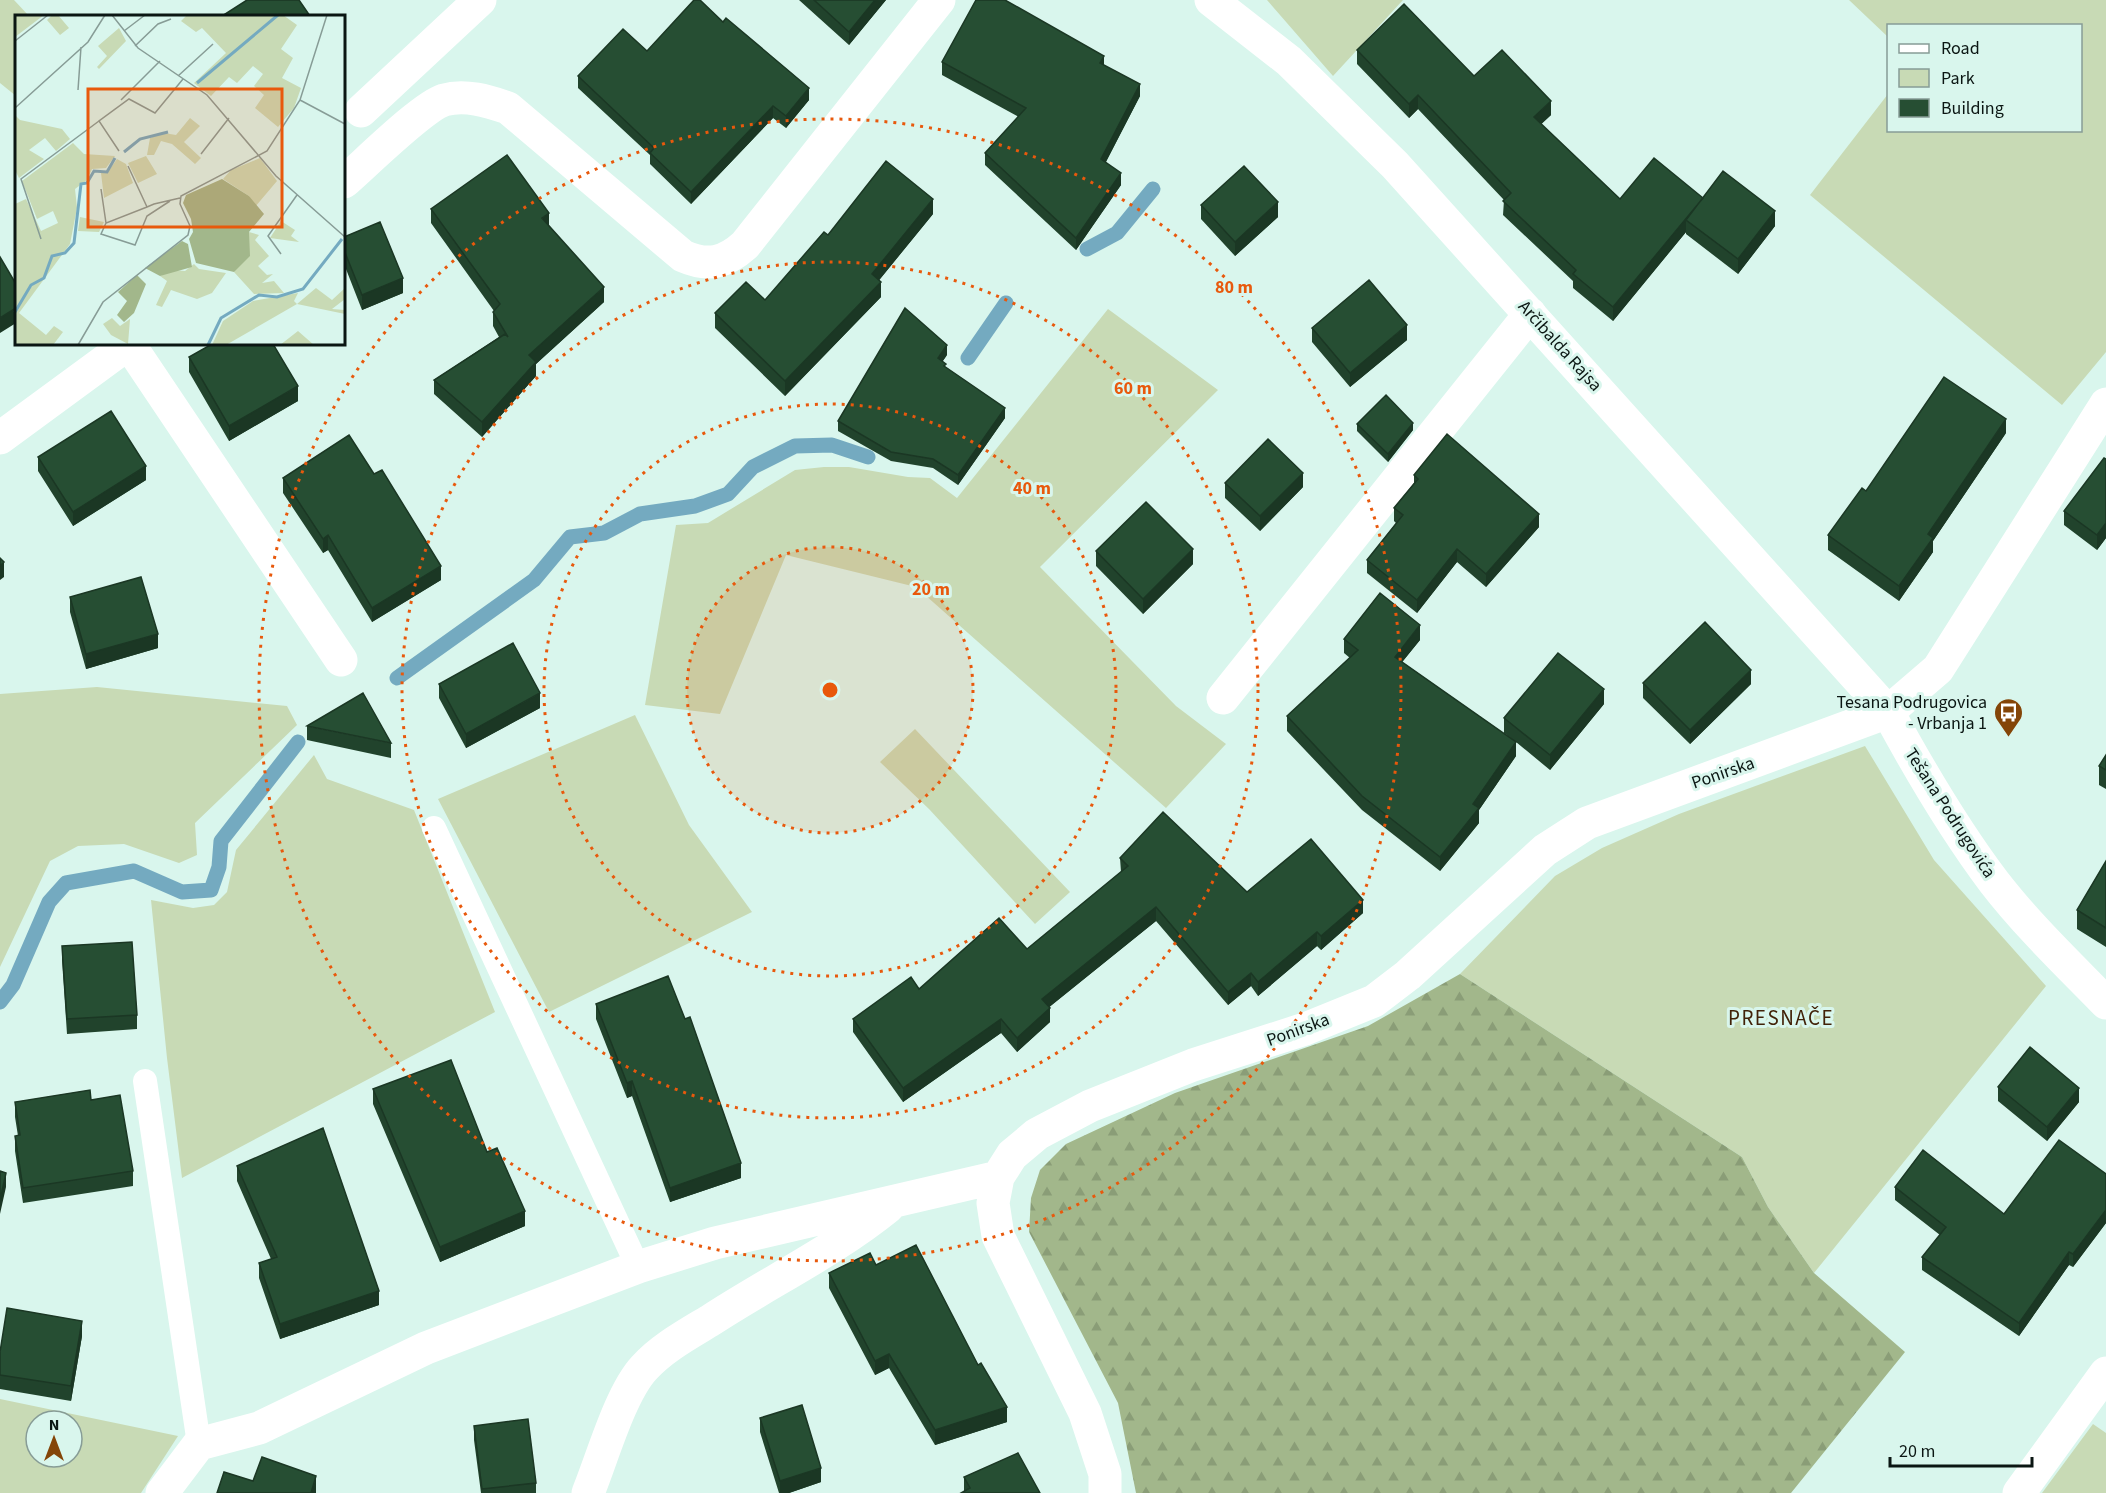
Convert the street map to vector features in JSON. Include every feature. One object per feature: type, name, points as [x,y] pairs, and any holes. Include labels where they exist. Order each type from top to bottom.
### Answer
[{"type":"street","points":[[361,111],[480,0]]},
{"type":"street","points":[[345,181],[426,110],[444,100],[467,98],[489,101],[508,108],[683,256],[697,262],[713,264],[732,257],[745,245],[939,0]]},
{"type":"street","name":"Arčibalda Rajsa","points":[[1211,0],[1289,61],[1395,165],[1888,712]]},
{"type":"street","points":[[1223,698],[1530,314]]},
{"type":"street","points":[[0,438],[127,345]]},
{"type":"street","points":[[129,345],[341,660]]},
{"type":"street","points":[[1888,712],[1938,669],[2106,404]]},
{"type":"street","name":"Tešana Podrugovića","points":[[1888,712],[1921,772],[1995,883],[2044,940],[2106,1003]]},
{"type":"street","name":"Ponirska","points":[[1106,1493],[1105,1474],[1085,1413],[998,1236],[993,1203],[998,1177],[1012,1155],[1037,1134],[1090,1106],[1193,1065],[1305,1029],[1374,1001],[1408,975],[1545,850],[1587,823],[1888,712]]},
{"type":"street","points":[[162,1493],[199,1444],[259,1428],[426,1348],[638,1267],[715,1243],[998,1177]]},
{"type":"street","points":[[588,1493],[626,1397],[643,1369],[667,1348],[774,1279],[856,1232],[895,1202]]},
{"type":"street","points":[[2019,1493],[2106,1374]]},
{"type":"lane","points":[[434,828],[638,1267]]},
{"type":"lane","points":[[145,1081],[199,1444]]},
{"type":"green space","points":[[0,0],[14,0],[28,15],[15,15],[15,95],[0,83]]},
{"type":"green space","points":[[1267,0],[1403,0],[1333,76]]},
{"type":"green space","points":[[1849,0],[2106,0],[2106,352],[2062,405],[1810,195],[1887,95],[1887,132],[2082,132],[2082,24],[1887,24],[1887,36]]},
{"type":"green space","points":[[1108,309],[1218,390],[1040,567],[1176,706],[1226,744],[1166,808],[916,587],[786,555],[720,714],[645,705],[676,525],[708,523],[795,470],[824,467],[849,467],[908,477],[930,478],[957,498]]},
{"type":"green space","points":[[97,687],[287,706],[297,725],[195,823],[197,855],[179,863],[124,844],[78,846],[50,861],[0,967],[0,694]]},
{"type":"green space","points":[[635,715],[689,825],[752,912],[549,1012],[438,799]]},
{"type":"green space","points":[[915,729],[1070,892],[1035,924],[929,809],[880,762]]},
{"type":"green space","points":[[1865,746],[1934,860],[2046,986],[1814,1273],[1768,1207],[1742,1157],[1460,974],[1555,876],[1602,848],[1679,814]]},
{"type":"green space","points":[[314,755],[327,779],[414,810],[495,1012],[182,1178],[151,900],[193,908],[214,905],[227,892],[236,850]]},
{"type":"green space","points":[[1460,974],[1742,1157],[1768,1207],[1814,1273],[1905,1352],[1791,1493],[1136,1493],[1118,1403],[1029,1232],[1031,1198],[1040,1170],[1066,1144],[1175,1093],[1368,1026]]},
{"type":"green space","points":[[0,1399],[48,1409],[24,1409],[24,1469],[84,1469],[84,1416],[178,1436],[141,1493],[0,1493]]},
{"type":"green space","points":[[2093,1424],[2106,1433],[2106,1493],[2042,1493]]},
{"type":"building","points":[[247,0],[299,0],[309,15],[224,15]]},
{"type":"building","points":[[694,0],[700,0],[723,22],[726,18],[809,88],[786,116],[773,106],[691,192],[650,153],[654,148],[578,76],[623,29],[647,51]]},
{"type":"building","points":[[814,0],[875,0],[849,32]]},
{"type":"building","points":[[976,0],[1005,0],[1104,56],[1100,63],[1140,84],[1101,159],[1121,173],[1076,238],[985,153],[1026,108],[942,62]]},
{"type":"building","points":[[1404,4],[1474,76],[1502,50],[1551,101],[1534,117],[1620,199],[1654,158],[1703,198],[1613,307],[1573,274],[1576,270],[1503,201],[1511,193],[1418,95],[1409,104],[1357,50]]},
{"type":"building","points":[[507,155],[549,213],[542,218],[604,287],[529,355],[536,362],[482,422],[434,380],[505,334],[508,337],[493,312],[500,304],[431,209]]},
{"type":"building","points":[[886,161],[933,199],[872,274],[881,282],[785,381],[715,313],[746,282],[765,300],[824,232],[828,235]]},
{"type":"building","points":[[1244,166],[1278,202],[1235,242],[1201,205]]},
{"type":"building","points":[[1723,171],[1775,211],[1738,259],[1686,220]]},
{"type":"building","points":[[380,222],[403,278],[362,295],[345,252],[345,237]]},
{"type":"building","points":[[0,257],[15,282],[15,309],[0,318]]},
{"type":"building","points":[[1369,280],[1407,325],[1350,373],[1312,328]]},
{"type":"building","points":[[905,308],[947,345],[938,358],[946,364],[944,366],[1005,408],[958,475],[933,459],[891,452],[838,421]]},
{"type":"building","points":[[210,345],[274,345],[298,386],[229,426],[189,357]]},
{"type":"building","points":[[1944,377],[2006,419],[1928,534],[1933,538],[1899,586],[1828,535],[1862,488],[1866,491]]},
{"type":"building","points":[[1386,395],[1413,423],[1388,454],[1357,424]]},
{"type":"building","points":[[111,411],[146,466],[73,512],[38,457]]},
{"type":"building","points":[[1447,434],[1539,514],[1486,574],[1457,549],[1417,600],[1367,560],[1403,515],[1394,508],[1418,479],[1414,475]]},
{"type":"building","points":[[349,435],[374,474],[382,470],[441,566],[372,608],[328,535],[323,539],[283,478]]},
{"type":"building","points":[[1268,439],[1303,473],[1260,516],[1225,483]]},
{"type":"building","points":[[2104,458],[2106,459],[2106,523],[2097,535],[2064,511]]},
{"type":"building","points":[[1146,502],[1193,549],[1143,599],[1096,551]]},
{"type":"building","points":[[141,577],[158,634],[86,654],[70,597]]},
{"type":"building","points":[[1380,593],[1420,625],[1395,657],[1516,742],[1473,804],[1479,808],[1440,857],[1362,796],[1287,716],[1358,650],[1344,639]]},
{"type":"building","points":[[1705,622],[1751,670],[1690,730],[1643,683]]},
{"type":"building","points":[[513,643],[540,693],[466,734],[439,684]]},
{"type":"building","points":[[1558,653],[1604,689],[1550,755],[1504,718]]},
{"type":"building","points":[[363,693],[391,743],[307,726]]},
{"type":"building","points":[[2106,755],[2106,770],[2099,766]]},
{"type":"building","points":[[1163,812],[1247,892],[1311,839],[1363,900],[1321,936],[1317,932],[1258,982],[1251,973],[1228,992],[1156,907],[1042,999],[1050,1008],[1017,1038],[1001,1019],[903,1088],[853,1019],[911,977],[919,989],[999,918],[1027,949],[1128,866],[1120,858]]},
{"type":"building","points":[[2106,861],[2106,928],[2077,910]]},
{"type":"building","points":[[132,942],[137,1015],[67,1019],[62,946]]},
{"type":"building","points":[[668,976],[685,1019],[690,1017],[741,1163],[670,1188],[632,1081],[627,1083],[596,1004]]},
{"type":"building","points":[[2030,1047],[2079,1088],[2047,1127],[1998,1087]]},
{"type":"building","points":[[451,1060],[487,1152],[497,1148],[525,1211],[440,1247],[373,1089]]},
{"type":"building","points":[[90,1090],[91,1100],[120,1095],[133,1171],[23,1188],[15,1136],[20,1135],[15,1102]]},
{"type":"building","points":[[323,1128],[379,1291],[280,1324],[259,1263],[277,1257],[237,1166]]},
{"type":"building","points":[[2059,1140],[2106,1174],[2106,1210],[2073,1254],[2069,1252],[2019,1323],[1922,1257],[1946,1227],[1895,1187],[1923,1150],[2004,1214]]},
{"type":"building","points":[[0,1171],[6,1173],[0,1200]]},
{"type":"building","points":[[916,1245],[978,1365],[981,1363],[1007,1407],[935,1430],[889,1354],[875,1361],[829,1273],[870,1253],[876,1265]]},
{"type":"building","points":[[7,1308],[82,1321],[71,1386],[0,1375],[0,1352]]},
{"type":"building","points":[[802,1405],[821,1468],[780,1481],[760,1418]]},
{"type":"building","points":[[528,1419],[536,1483],[482,1489],[474,1426]]},
{"type":"building","points":[[1018,1453],[1040,1493],[961,1493],[970,1488],[964,1477]]},
{"type":"building","points":[[262,1457],[316,1476],[311,1493],[217,1493],[224,1472],[253,1481]]},
{"type":"waterway","points":[[1087,249],[1117,233],[1153,189]]},
{"type":"waterway","points":[[968,358],[1006,303]]},
{"type":"waterway","points":[[397,678],[534,580],[570,537],[604,533],[640,514],[695,506],[728,494],[753,467],[795,446],[832,445],[868,457]]},
{"type":"waterway","points":[[0,1002],[13,985],[49,902],[66,883],[134,871],[182,892],[211,890],[219,867],[221,841],[298,742]]},
{"type":"place","name":"Tesana Podrugovica - Vrbanja 1","points":[[2008,738]]},
{"type":"district","name":"PRESNAČE","points":[[1781,1018]]}]
